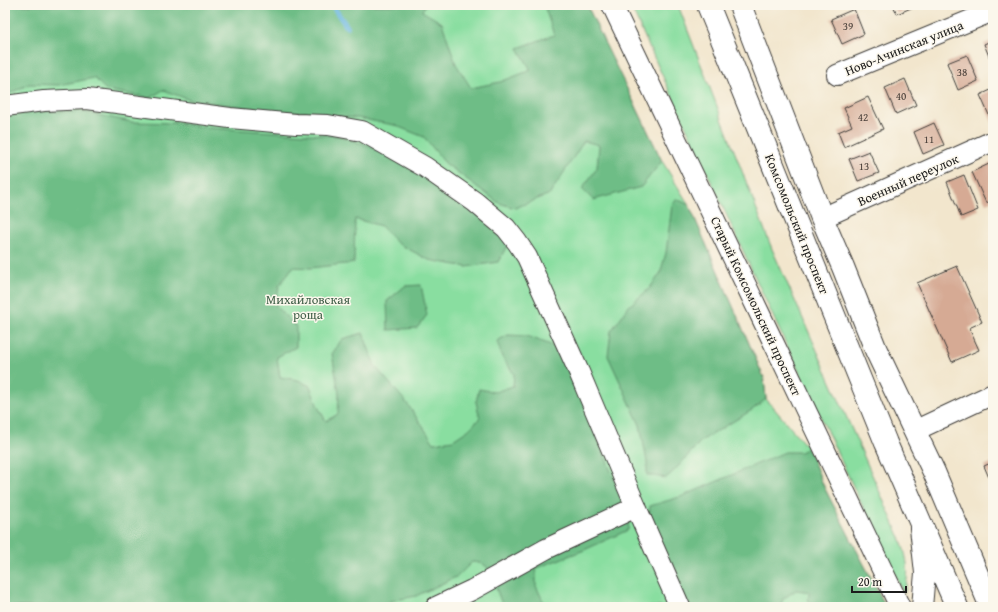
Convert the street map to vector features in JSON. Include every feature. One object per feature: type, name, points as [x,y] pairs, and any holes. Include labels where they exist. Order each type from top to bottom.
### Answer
[{"type":"main road","name":"Комсомольский проспект","points":[[708,5],[886,443],[957,607]]},
{"type":"main road","name":"Комсомольский проспект","points":[[740,5],[822,218],[876,350],[934,472],[991,607]]},
{"type":"main road","points":[[886,443],[914,431]]},
{"type":"street","name":"Старый Комсомольский проспект","points":[[612,5],[900,607]]},
{"type":"street","name":"Ново-Ачинская улица","points":[[837,75],[993,11]]},
{"type":"street","points":[[5,106],[44,101],[87,99],[230,118],[296,124],[328,125],[362,131],[425,167],[475,202],[506,228],[527,258],[579,372],[680,607]]},
{"type":"street","name":"Военный переулок","points":[[822,218],[993,141]]},
{"type":"street","points":[[914,431],[993,394]]},
{"type":"street","points":[[436,607],[472,590],[546,549],[636,507]]},
{"type":"street","name":"Комсомольский проспект","points":[[919,518],[925,573],[922,607]]},
{"type":"green space","name":"Михайловская роща","points":[[5,5],[587,5],[609,55],[635,104],[662,161],[689,205],[764,378],[766,399],[808,448],[825,489],[886,607],[5,607]]},
{"type":"green space","points":[[5,5],[425,5],[422,11],[442,23],[456,64],[471,88],[500,82],[531,70],[518,48],[554,35],[544,5],[587,5],[662,161],[641,187],[593,200],[582,189],[597,168],[599,145],[584,141],[550,194],[515,208],[499,203],[445,163],[424,137],[394,125],[357,118],[327,116],[314,112],[282,112],[190,100],[163,90],[150,98],[106,90],[94,78],[59,85],[29,84],[5,95]]},
{"type":"green space","points":[[630,5],[678,5],[772,249],[901,540],[908,573],[904,594],[778,327]]},
{"type":"green space","points":[[23,111],[83,112],[132,122],[176,123],[209,128],[339,136],[372,147],[418,173],[496,228],[508,244],[498,262],[467,267],[429,260],[397,243],[381,226],[355,219],[354,263],[310,268],[293,267],[279,286],[276,307],[296,326],[296,347],[277,357],[280,377],[298,380],[310,386],[318,407],[326,421],[338,414],[339,393],[332,354],[342,339],[363,333],[375,366],[406,402],[434,443],[453,440],[468,430],[480,418],[476,402],[479,389],[495,392],[513,386],[514,374],[502,357],[497,341],[508,335],[527,336],[551,345],[567,360],[629,517],[628,530],[582,551],[536,568],[536,586],[546,607],[503,607],[489,569],[482,563],[472,562],[458,576],[416,596],[391,601],[377,607],[5,607],[5,114]]},
{"type":"green space","points":[[677,199],[689,205],[764,378],[766,399],[752,410],[701,441],[666,478],[647,475],[647,462],[640,425],[608,356],[611,331],[629,306],[649,289],[660,274],[666,253],[672,205]]},
{"type":"green space","points":[[421,285],[427,315],[417,328],[388,330],[387,301],[405,286]]},
{"type":"green space","points":[[808,448],[825,489],[886,607],[816,607],[807,600],[811,592],[796,590],[783,599],[780,607],[769,607],[768,604],[762,607],[686,607],[649,519],[650,506],[683,496],[785,452],[800,452]]},
{"type":"building","points":[[893,5],[918,5],[897,14]]},
{"type":"building","points":[[854,9],[864,34],[842,44],[831,19]]},
{"type":"building","points":[[993,40],[993,66],[984,44]]},
{"type":"building","points":[[967,55],[978,81],[958,90],[947,63]]},
{"type":"building","points":[[905,79],[916,105],[896,114],[885,88]]},
{"type":"building","points":[[993,89],[993,124],[980,95]]},
{"type":"building","points":[[868,97],[883,129],[844,147],[838,132],[852,126],[844,108]]},
{"type":"building","points":[[934,123],[944,145],[923,154],[914,132]]},
{"type":"building","points":[[869,151],[879,173],[858,181],[849,159]]},
{"type":"building","points":[[991,163],[993,166],[993,200],[986,203],[972,172]]},
{"type":"building","points":[[964,175],[978,210],[961,217],[947,182]]},
{"type":"building","points":[[957,266],[982,322],[969,328],[979,350],[952,362],[917,283]]},
{"type":"building","points":[[993,462],[993,487],[984,466]]},
{"type":"waterway","points":[[332,5],[347,27]]}]
